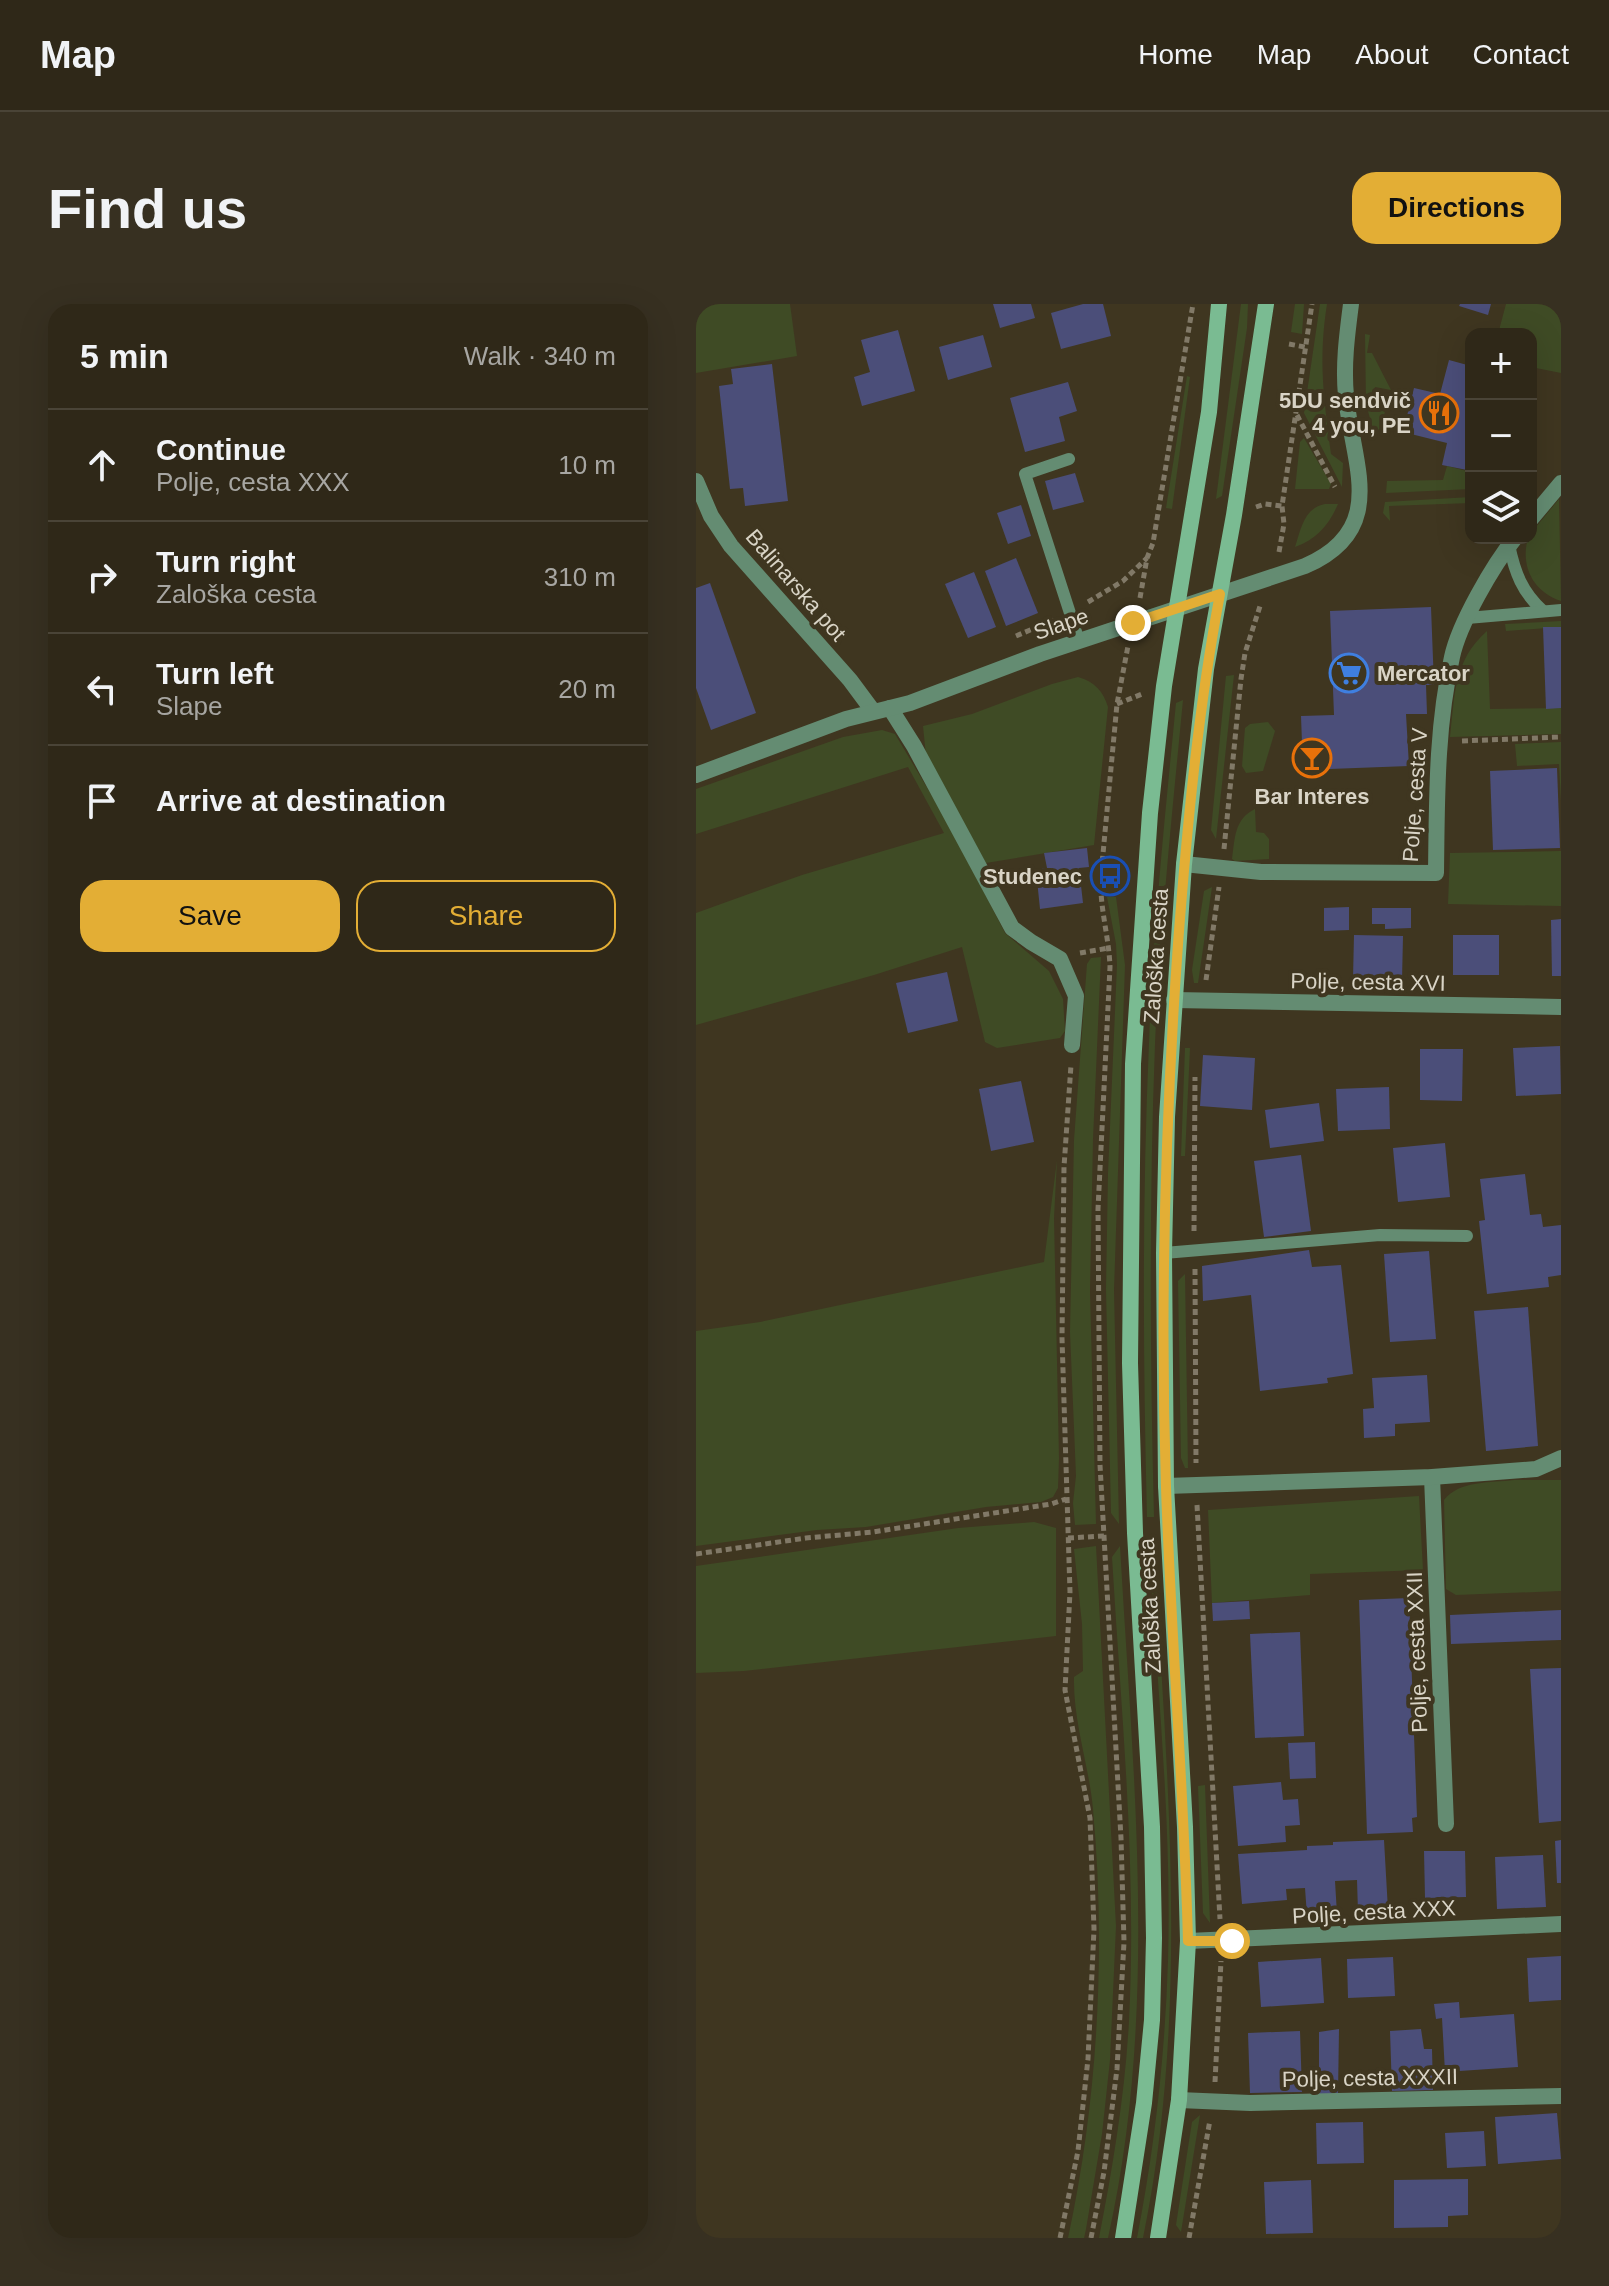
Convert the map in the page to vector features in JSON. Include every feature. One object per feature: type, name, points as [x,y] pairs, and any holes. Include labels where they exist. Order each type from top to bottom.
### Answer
[{"type":"main road","name":"Zaloška cesta","points":[[1123,2238],[1144,2103],[1152,2020],[1154,1938],[1152,1827],[1135,1533],[1130,1363],[1133,1064],[1150,813],[1164,686],[1209,412],[1219,304]]},
{"type":"main road","name":"Zaloška cesta","points":[[1158,2238],[1179,2100],[1188,1941],[1166,1486],[1164,1253],[1167,1117],[1184,864],[1206,669],[1266,304]]},
{"type":"street","name":"Slape","points":[[696,775],[846,719],[881,710],[1321,559],[1342,544],[1357,513],[1361,483],[1346,397],[1346,342],[1351,304]]},
{"type":"street","name":"Balinarska pot","points":[[696,481],[711,516],[731,546],[850,680],[914,746],[1012,928],[1060,959],[1076,996],[1072,1045]]},
{"type":"street","points":[[1537,512],[1561,483]]},
{"type":"street","name":"Polje, cesta V","points":[[1184,864],[1261,872],[1436,873],[1438,742],[1452,655],[1467,618],[1511,544]]},
{"type":"street","name":"Polje, cesta XVI","points":[[1174,1000],[1561,1007]]},
{"type":"street","points":[[1166,1486],[1432,1477],[1536,1469],[1561,1458]]},
{"type":"street","name":"Polje, cesta XXII","points":[[1432,1477],[1446,1824]]},
{"type":"street","name":"Polje, cesta XXX","points":[[1188,1941],[1561,1924]]},
{"type":"street","name":"Polje, cesta XXXII","points":[[1179,2100],[1250,2103],[1561,2096]]},
{"type":"lane","points":[[1069,459],[1025,474],[1079,641]]},
{"type":"lane","points":[[1512,544],[1518,578],[1524,591],[1543,611]]},
{"type":"lane","points":[[1467,618],[1561,610]]},
{"type":"lane","points":[[1164,1253],[1380,1235],[1467,1236]]},
{"type":"path","points":[[1140,597],[1153,543],[1193,304]]},
{"type":"path","points":[[1280,548],[1284,524],[1282,506],[1312,304]]},
{"type":"path","points":[[1289,344],[1305,347]]},
{"type":"path","points":[[1296,413],[1334,483],[1337,496]]},
{"type":"path","points":[[1224,852],[1245,653],[1261,603]]},
{"type":"path","points":[[1117,704],[1124,665]]},
{"type":"path","points":[[1438,742],[1561,737]]},
{"type":"path","points":[[1101,875],[1118,877]]},
{"type":"path","points":[[1203,1002],[1220,884]]},
{"type":"path","points":[[1092,950],[1109,948]]},
{"type":"path","points":[[1060,2238],[1078,2151],[1088,2059],[1094,1929],[1090,1818],[1065,1690],[1070,1592],[1062,1338],[1064,1167],[1072,1045]]},
{"type":"path","points":[[1195,1067],[1195,1237]]},
{"type":"path","points":[[1195,1269],[1196,1471]]},
{"type":"path","points":[[696,1554],[873,1532],[1051,1504],[1066,1499]]},
{"type":"path","points":[[1197,1501],[1221,1926]]},
{"type":"path","points":[[1068,1538],[1104,1536]]},
{"type":"path","points":[[1214,2090],[1221,1952]]},
{"type":"path","points":[[1189,2238],[1212,2112]]},
{"type":"green space","points":[[696,304],[790,304],[797,356],[696,373]]},
{"type":"green space","points":[[1241,304],[1248,304],[1247,328],[1222,496],[1216,499]]},
{"type":"green space","points":[[1295,304],[1304,304],[1302,334],[1291,332]]},
{"type":"green space","points":[[1320,304],[1327,304],[1322,362],[1326,415],[1331,454],[1343,463],[1342,487],[1304,413]]},
{"type":"green space","points":[[1506,304],[1561,304],[1561,373],[1537,368],[1537,328],[1500,328]]},
{"type":"green space","points":[[1365,334],[1370,335],[1367,353],[1372,353],[1391,390],[1375,387],[1370,406],[1385,411],[1382,427],[1374,433],[1366,404]]},
{"type":"green space","points":[[1187,376],[1190,377],[1172,509],[1166,508]]},
{"type":"green space","points":[[1304,438],[1331,484],[1329,489],[1295,489],[1300,442]]},
{"type":"green space","points":[[1447,466],[1465,470],[1465,489],[1386,493],[1387,481],[1443,480]]},
{"type":"green space","points":[[1465,497],[1465,503],[1389,506],[1390,521],[1383,513],[1385,502]]},
{"type":"green space","points":[[1559,499],[1561,601],[1536,584],[1528,568],[1527,544],[1537,544],[1537,526]]},
{"type":"green space","points":[[1325,504],[1338,504],[1321,530],[1295,547],[1308,515]]},
{"type":"green space","points":[[1561,621],[1561,627],[1506,631],[1505,624]]},
{"type":"green space","points":[[1487,631],[1490,709],[1561,708],[1561,734],[1450,737],[1455,693],[1462,667],[1476,642]]},
{"type":"green space","points":[[1234,675],[1216,839],[1211,830],[1226,676]]},
{"type":"green space","points":[[1078,677],[1098,688],[1108,707],[1094,845],[986,863],[926,756],[923,726],[972,714]]},
{"type":"green space","points":[[1183,700],[1163,915],[1155,1044],[1151,1280],[1154,1517],[1147,1517],[1144,1221],[1151,1000],[1176,703]]},
{"type":"green space","points":[[1268,722],[1275,731],[1263,771],[1246,773],[1242,766],[1245,728],[1250,724]]},
{"type":"green space","points":[[882,730],[895,734],[950,826],[1005,933],[1049,971],[1063,999],[1065,1031],[1060,1038],[997,1048],[985,1042],[962,947],[696,1025],[696,913],[802,875],[944,833],[908,767],[696,834],[696,789],[843,737]]},
{"type":"green space","points":[[1561,742],[1561,801],[1559,764],[1517,766],[1515,744]]},
{"type":"green space","points":[[1255,809],[1256,832],[1264,833],[1269,839],[1269,859],[1235,861],[1232,859],[1239,824]]},
{"type":"green space","points":[[1561,851],[1561,906],[1448,904],[1450,853]]},
{"type":"green space","points":[[1212,887],[1198,983],[1194,983],[1192,970],[1204,891]]},
{"type":"green space","points":[[1107,897],[1116,897],[1125,965],[1114,1290],[1119,1524],[1111,1513],[1106,1289],[1117,965]]},
{"type":"green space","points":[[1101,957],[1090,1291],[1096,1524],[1075,1525],[1070,1332],[1074,1140],[1087,964],[1091,958]]},
{"type":"green space","points":[[1185,1048],[1190,1048],[1185,1156],[1181,1156]]},
{"type":"green space","points":[[1057,1160],[1054,1218],[1059,1458],[1058,1488],[1053,1497],[1041,1502],[986,1507],[866,1527],[817,1530],[696,1546],[696,1331],[760,1322],[1044,1262]]},
{"type":"green space","points":[[1185,1274],[1188,1468],[1185,1468],[1181,1458],[1178,1281]]},
{"type":"green space","points":[[1514,1480],[1561,1480],[1561,1591],[1456,1595],[1446,1589],[1444,1500],[1467,1486]]},
{"type":"green space","points":[[1419,1496],[1423,1570],[1310,1574],[1310,1595],[1212,1603],[1208,1510]]},
{"type":"green space","points":[[1034,1522],[1056,1528],[1056,1636],[744,1671],[696,1673],[696,1566],[958,1528]]},
{"type":"green space","points":[[1096,1546],[1116,1926],[1110,2060],[1102,2134],[1084,2238],[1068,2238],[1093,2079],[1099,1970],[1093,1809],[1074,1694],[1074,1677],[1083,1671],[1082,1624],[1074,1549]]},
{"type":"green space","points":[[1120,1546],[1135,1806],[1138,1980],[1124,2152],[1108,2238],[1099,2238],[1121,2103],[1131,1963],[1127,1789],[1112,1557]]},
{"type":"green space","points":[[1149,1548],[1154,1548],[1169,1808],[1171,1980],[1158,2152],[1143,2238],[1137,2238],[1158,2100],[1169,1909],[1166,1806]]},
{"type":"green space","points":[[1205,1785],[1210,1923],[1203,1913],[1198,1786]]},
{"type":"green space","points":[[1200,2115],[1181,2232],[1176,2225],[1192,2122]]},
{"type":"building","points":[[993,304],[1031,304],[1035,318],[1000,328]]},
{"type":"building","points":[[1083,304],[1103,304],[1111,336],[1061,349],[1051,313]]},
{"type":"building","points":[[1460,304],[1491,304],[1488,315]]},
{"type":"building","points":[[898,330],[915,391],[862,406],[854,377],[870,372],[861,340]]},
{"type":"building","points":[[983,335],[992,367],[948,380],[939,347]]},
{"type":"building","name":"5DU sendvič 4 you, PE","points":[[1449,360],[1465,364],[1465,470],[1442,465],[1447,443],[1403,432],[1414,388],[1440,394]]},
{"type":"building","points":[[772,364],[788,501],[745,506],[743,488],[730,489],[719,386],[733,384],[731,369]]},
{"type":"building","points":[[1068,382],[1077,411],[1059,417],[1065,441],[1025,452],[1010,398]]},
{"type":"building","points":[[1075,473],[1084,502],[1053,510],[1045,481]]},
{"type":"building","points":[[1021,505],[1031,536],[1008,544],[997,513]]},
{"type":"building","points":[[1016,558],[1038,613],[1006,626],[985,571]]},
{"type":"building","points":[[974,572],[996,627],[968,638],[945,584]]},
{"type":"building","points":[[710,583],[756,713],[711,730],[696,688],[696,588]]},
{"type":"building","points":[[1431,607],[1434,685],[1426,685],[1427,714],[1406,714],[1409,766],[1303,770],[1301,716],[1334,715],[1330,611]]},
{"type":"building","points":[[1543,627],[1561,627],[1561,708],[1546,709]]},
{"type":"building","points":[[1557,768],[1560,848],[1493,850],[1490,771]]},
{"type":"building","points":[[1087,848],[1089,867],[1079,868],[1083,903],[1040,909],[1036,870],[1047,868],[1044,853]]},
{"type":"building","points":[[1349,907],[1349,930],[1324,931],[1324,908]]},
{"type":"building","points":[[1372,908],[1411,908],[1411,928],[1385,929],[1385,924],[1372,924]]},
{"type":"building","points":[[1561,919],[1561,976],[1552,976],[1551,920]]},
{"type":"building","points":[[1354,935],[1403,936],[1402,980],[1353,979]]},
{"type":"building","points":[[1453,935],[1499,935],[1499,975],[1453,975]]},
{"type":"building","points":[[947,972],[958,1021],[908,1033],[896,983]]},
{"type":"building","points":[[1560,1046],[1561,1094],[1516,1096],[1513,1048]]},
{"type":"building","points":[[1420,1049],[1463,1049],[1462,1101],[1420,1100]]},
{"type":"building","points":[[1203,1055],[1255,1058],[1252,1110],[1200,1106]]},
{"type":"building","points":[[1021,1081],[1034,1142],[991,1151],[979,1089]]},
{"type":"building","points":[[1389,1087],[1390,1129],[1338,1131],[1336,1089]]},
{"type":"building","points":[[1319,1103],[1324,1141],[1270,1148],[1265,1110]]},
{"type":"building","points":[[1445,1143],[1450,1197],[1398,1202],[1393,1148]]},
{"type":"building","points":[[1301,1155],[1311,1231],[1264,1237],[1254,1161]]},
{"type":"building","points":[[1525,1174],[1530,1215],[1541,1214],[1543,1227],[1561,1225],[1561,1275],[1548,1277],[1549,1287],[1487,1294],[1479,1221],[1485,1220],[1480,1179]]},
{"type":"building","points":[[1309,1250],[1312,1267],[1341,1265],[1353,1374],[1327,1378],[1328,1383],[1260,1391],[1251,1295],[1203,1301],[1202,1266]]},
{"type":"building","points":[[1429,1251],[1436,1339],[1390,1342],[1384,1254]]},
{"type":"building","points":[[1528,1307],[1538,1446],[1486,1451],[1474,1311]]},
{"type":"building","points":[[1427,1375],[1430,1422],[1395,1424],[1395,1436],[1364,1438],[1363,1409],[1374,1408],[1372,1378]]},
{"type":"building","points":[[1409,1598],[1417,1817],[1412,1818],[1413,1832],[1367,1834],[1359,1600]]},
{"type":"building","points":[[1249,1601],[1250,1619],[1213,1621],[1212,1603]]},
{"type":"building","points":[[1561,1610],[1561,1640],[1451,1644],[1450,1615]]},
{"type":"building","points":[[1300,1632],[1304,1736],[1255,1738],[1250,1634]]},
{"type":"building","points":[[1561,1668],[1561,1821],[1539,1823],[1530,1669]]},
{"type":"building","points":[[1315,1742],[1316,1778],[1290,1779],[1288,1743]]},
{"type":"building","points":[[1281,1782],[1283,1800],[1298,1799],[1300,1825],[1285,1826],[1286,1842],[1238,1846],[1233,1786]]},
{"type":"building","points":[[1384,1840],[1388,1910],[1358,1912],[1357,1880],[1335,1881],[1337,1914],[1307,1916],[1305,1888],[1286,1889],[1287,1900],[1242,1904],[1238,1854],[1307,1850],[1307,1846],[1333,1845],[1333,1842]]},
{"type":"building","points":[[1561,1840],[1561,1883],[1557,1883],[1555,1841]]},
{"type":"building","points":[[1424,1851],[1465,1851],[1466,1897],[1425,1898]]},
{"type":"building","points":[[1543,1855],[1546,1907],[1497,1909],[1495,1857]]},
{"type":"building","points":[[1561,1956],[1561,2000],[1529,2002],[1527,1958]]},
{"type":"building","points":[[1393,1957],[1395,1996],[1348,1998],[1347,1959]]},
{"type":"building","points":[[1321,1958],[1324,2003],[1261,2007],[1258,1962]]},
{"type":"building","points":[[1459,2002],[1460,2018],[1514,2014],[1518,2067],[1445,2072],[1442,2018],[1436,2019],[1434,2004]]},
{"type":"building","points":[[1339,2029],[1338,2094],[1319,2094],[1319,2032]]},
{"type":"building","points":[[1421,2029],[1424,2049],[1432,2049],[1433,2090],[1392,2091],[1390,2031]]},
{"type":"building","points":[[1300,2031],[1302,2092],[1250,2093],[1248,2033]]},
{"type":"building","points":[[1557,2113],[1561,2159],[1498,2164],[1495,2117]]},
{"type":"building","points":[[1363,2122],[1364,2163],[1317,2164],[1316,2123]]},
{"type":"building","points":[[1484,2131],[1486,2166],[1447,2168],[1445,2133]]},
{"type":"building","points":[[1468,2179],[1468,2215],[1448,2216],[1448,2227],[1394,2228],[1394,2180]]},
{"type":"building","points":[[1311,2180],[1313,2233],[1266,2234],[1264,2182]]},
{"type":"place","name":"5DU sendvič 4 you, PE","points":[[1439,413]]},
{"type":"place","name":"Mercator","points":[[1349,673]]},
{"type":"place","name":"Bar Interes","points":[[1312,758]]},
{"type":"place","name":"Studenec","points":[[1110,876]]},
{"type":"route","points":[[1133,623],[1220,594],[1203,695],[1184,864],[1174,1000],[1167,1117],[1164,1371],[1166,1486],[1185,1827],[1188,1941],[1232,1941]]}]
